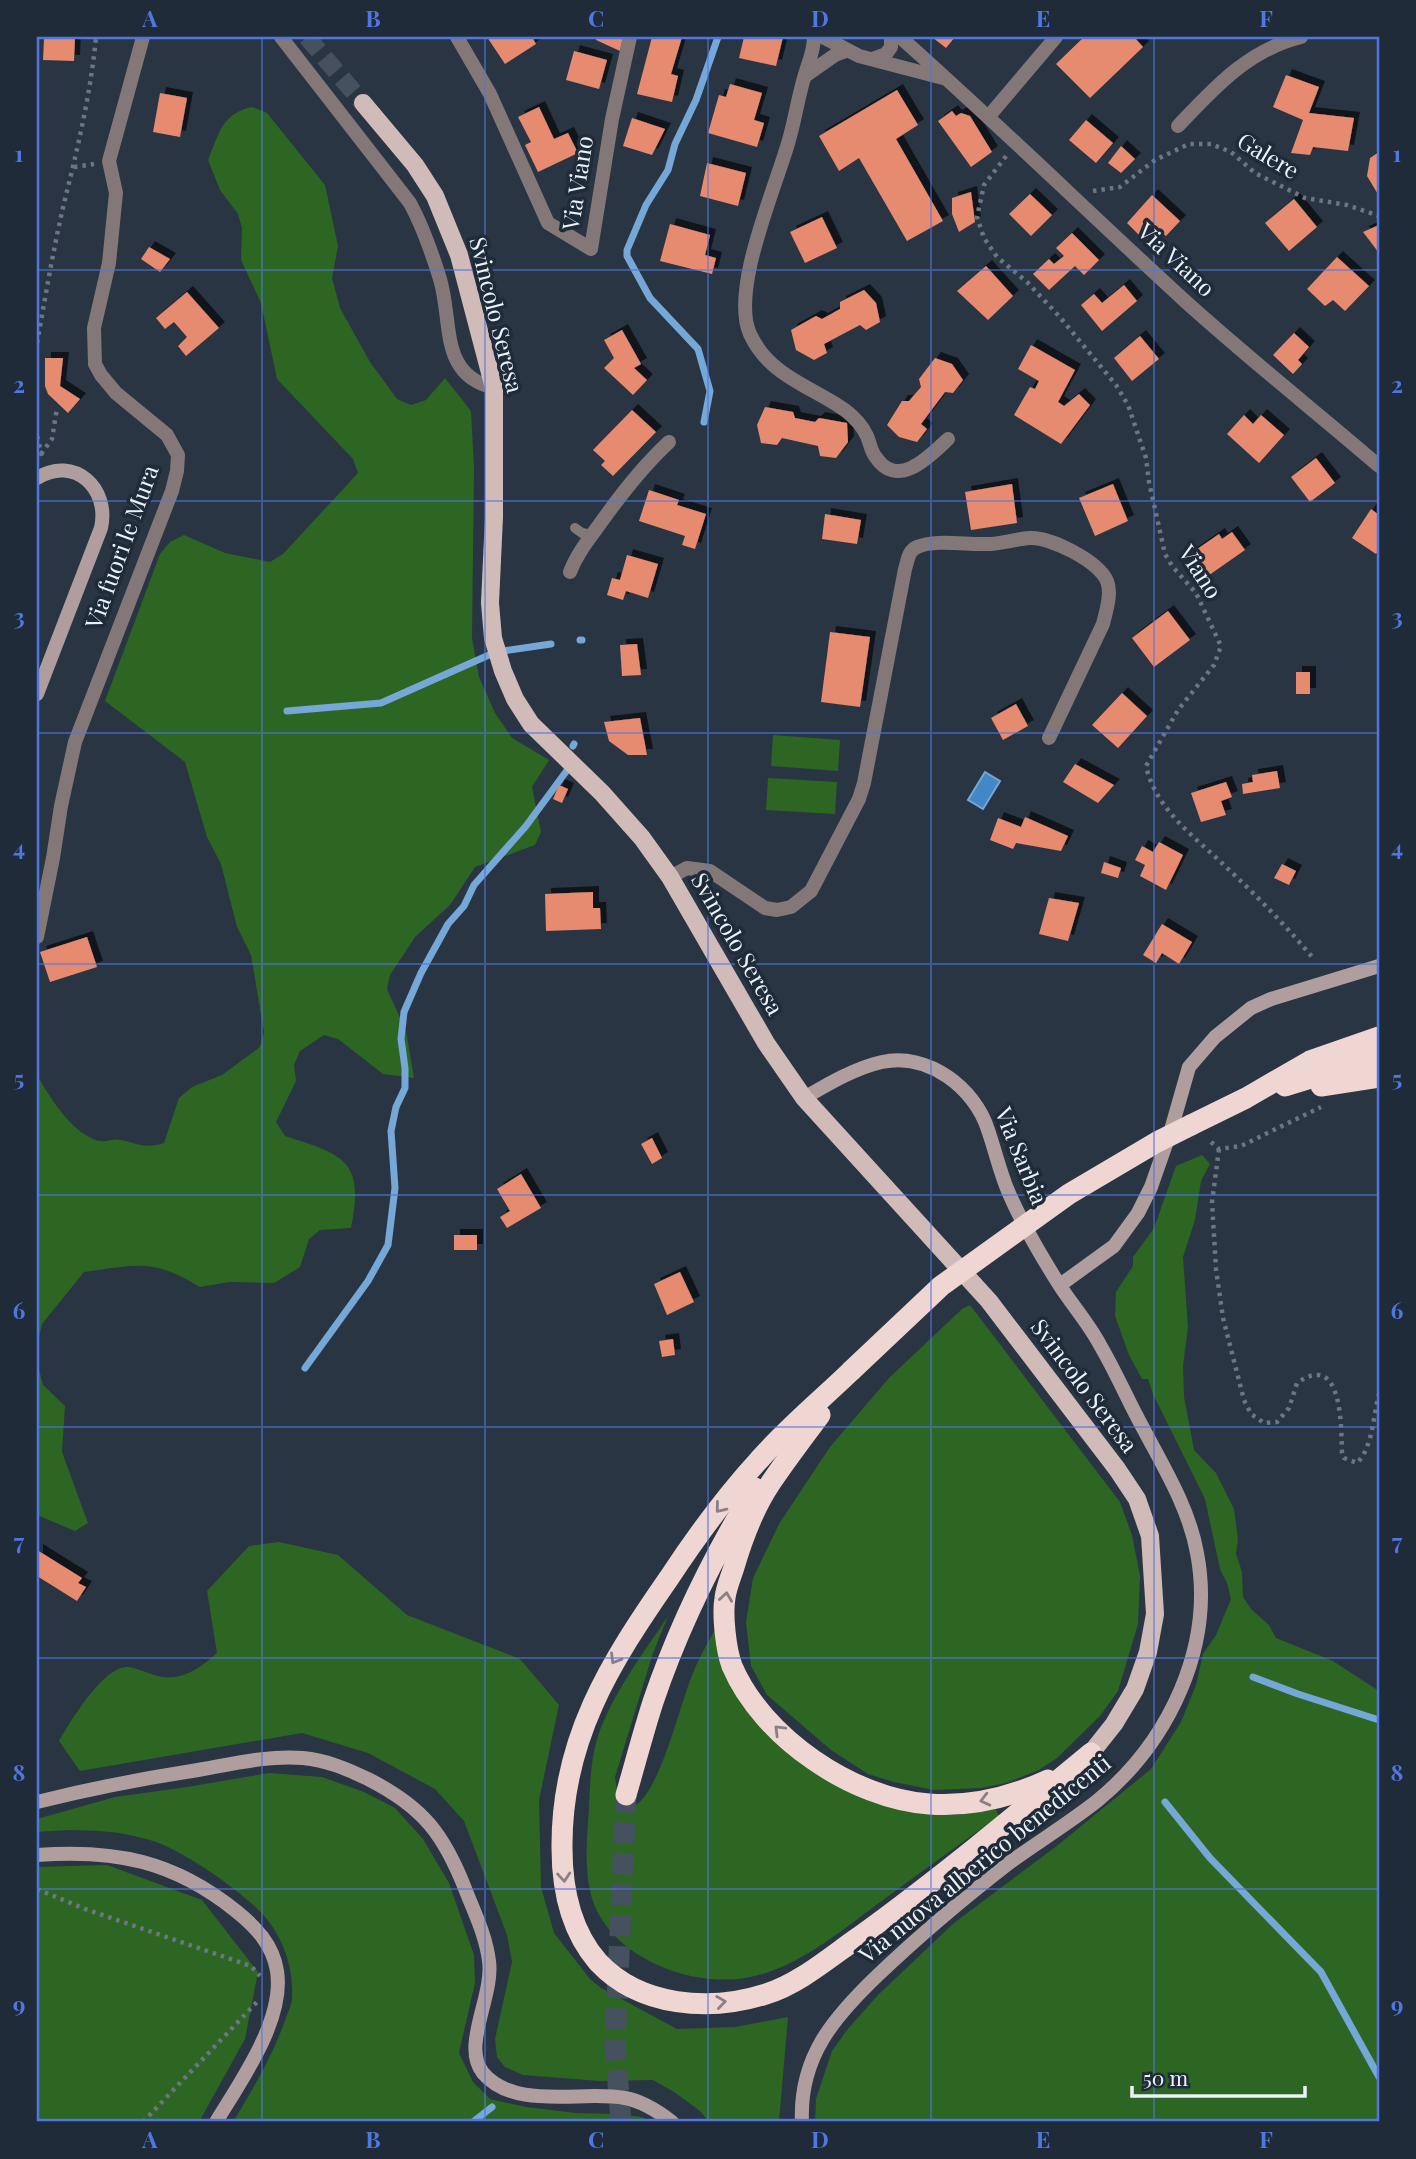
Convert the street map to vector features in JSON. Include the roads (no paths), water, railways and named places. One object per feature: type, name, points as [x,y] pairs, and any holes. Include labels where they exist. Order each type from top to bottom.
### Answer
[{"type":"highway","points":[[1091,1753],[956,1866],[791,1983],[767,1994],[705,2005],[666,2001],[636,1989],[607,1971],[593,1956],[571,1914],[562,1861],[564,1815],[577,1744],[599,1687],[613,1661],[686,1553],[759,1460],[941,1286],[1069,1194],[1157,1142],[1246,1098],[1310,1061],[1379,1037]]},
{"type":"highway","points":[[1246,1098],[1379,1056]]},
{"type":"highway","points":[[1246,1098],[1379,1077]]},
{"type":"highway","points":[[852,1371],[768,1486],[739,1550],[724,1597],[725,1628],[732,1665],[752,1700],[795,1745],[847,1780],[895,1799],[955,1805],[981,1802],[1039,1784],[1091,1753]]},
{"type":"highway","points":[[626,1795],[654,1700],[683,1628],[729,1531],[769,1464],[852,1371]]},
{"type":"main road","name":"Svincolo Seresa","points":[[363,103],[415,165],[435,196],[459,255],[494,388],[494,517],[490,603],[494,639],[515,699],[531,723],[603,793],[642,838],[670,877],[766,1043],[804,1098],[989,1301],[1118,1469],[1136,1499],[1150,1536],[1155,1614],[1148,1652],[1135,1689],[1114,1724],[1091,1753]]},
{"type":"street","name":"Via fuori le Mura","points":[[37,937],[75,742],[172,491],[177,471],[178,455],[167,435],[116,393],[95,364],[94,328],[109,263],[116,193],[109,161],[143,37]]},
{"type":"street","points":[[281,37],[410,203],[422,227],[441,281],[454,356],[470,379],[494,388]]},
{"type":"street","name":"Via Viano","points":[[457,37],[490,94],[548,223],[591,249],[612,119],[630,37]]},
{"type":"street","points":[[814,37],[812,57],[804,77],[790,138],[748,274],[746,313],[750,334],[761,353],[787,377],[856,418],[875,457],[886,467],[898,471],[923,463],[948,439]]},
{"type":"street","name":"Via Viano","points":[[823,37],[846,51],[948,79]]},
{"type":"street","points":[[872,59],[886,54],[891,47],[891,37]]},
{"type":"street","name":"Via Viano","points":[[900,37],[989,116],[1016,145],[1065,187],[1186,302],[1379,466]]},
{"type":"street","points":[[989,116],[1056,37]]},
{"type":"street","points":[[1178,126],[1213,88],[1242,62],[1284,41],[1301,37]]},
{"type":"street","points":[[804,77],[821,64],[846,51]]},
{"type":"street","points":[[570,572],[576,555],[591,535],[646,463],[668,442]]},
{"type":"street","points":[[37,478],[58,469],[77,474],[95,489],[104,510],[101,528],[37,694]]},
{"type":"street","points":[[670,877],[687,868],[710,871],[765,908],[777,910],[791,907],[811,891],[859,799],[905,569],[909,552],[917,547],[928,544],[988,544],[1032,538],[1079,554],[1097,568],[1107,582],[1108,604],[1103,624],[1049,738]]},
{"type":"street","points":[[1060,1285],[1114,1246],[1138,1213],[1159,1164],[1189,1067],[1214,1037],[1242,1014],[1270,999],[1379,966]]},
{"type":"street","name":"Via Sarbia","points":[[804,1098],[845,1076],[884,1062],[919,1063],[950,1078],[970,1097],[985,1120],[1007,1188],[1060,1285]]},
{"type":"street","name":"Via nuova alberico benedicenti","points":[[802,2122],[808,2070],[827,2029],[857,1995],[950,1910],[1012,1861],[1098,1800],[1127,1772],[1163,1726],[1188,1671],[1198,1632],[1201,1595],[1198,1555],[1188,1517],[1100,1344],[1060,1285]]},
{"type":"street","points":[[37,1801],[119,1783],[284,1758],[303,1758],[338,1766],[389,1790],[413,1806],[426,1819],[451,1856],[486,1942],[489,1985],[477,2032],[475,2054],[477,2065],[483,2073],[492,2082],[520,2093],[625,2098],[649,2107],[672,2122]]},
{"type":"street","points":[[37,1854],[102,1853],[141,1860],[174,1872],[213,1892],[258,1930],[270,1949],[278,1972],[275,2004],[266,2034],[216,2122]]},
{"type":"lane","points":[[575,528],[591,535]]},
{"type":"water","points":[[985,772],[1000,781],[983,809],[968,800]]},
{"type":"waterway","points":[[704,422],[710,391],[698,349],[650,298],[627,256],[627,250],[646,205],[668,170],[675,144],[696,100],[718,37]]},
{"type":"waterway","points":[[503,651],[551,644]]},
{"type":"waterway","points":[[287,711],[381,703],[489,655]]},
{"type":"waterway","points":[[305,1368],[368,1281],[388,1245],[395,1188],[391,1131],[396,1107],[405,1088],[401,1039],[404,1012],[421,973],[448,924],[464,906],[474,885],[526,826],[568,769]]},
{"type":"waterway","points":[[1253,1677],[1379,1720]]},
{"type":"waterway","points":[[1165,1802],[1210,1858],[1321,1972],[1379,2077]]},
{"type":"waterway","points":[[473,2122],[492,2107]]},
{"type":"tunnel","points":[[307,37],[363,103]]},
{"type":"tunnel","points":[[621,2122],[615,2045],[626,1795]]}]
